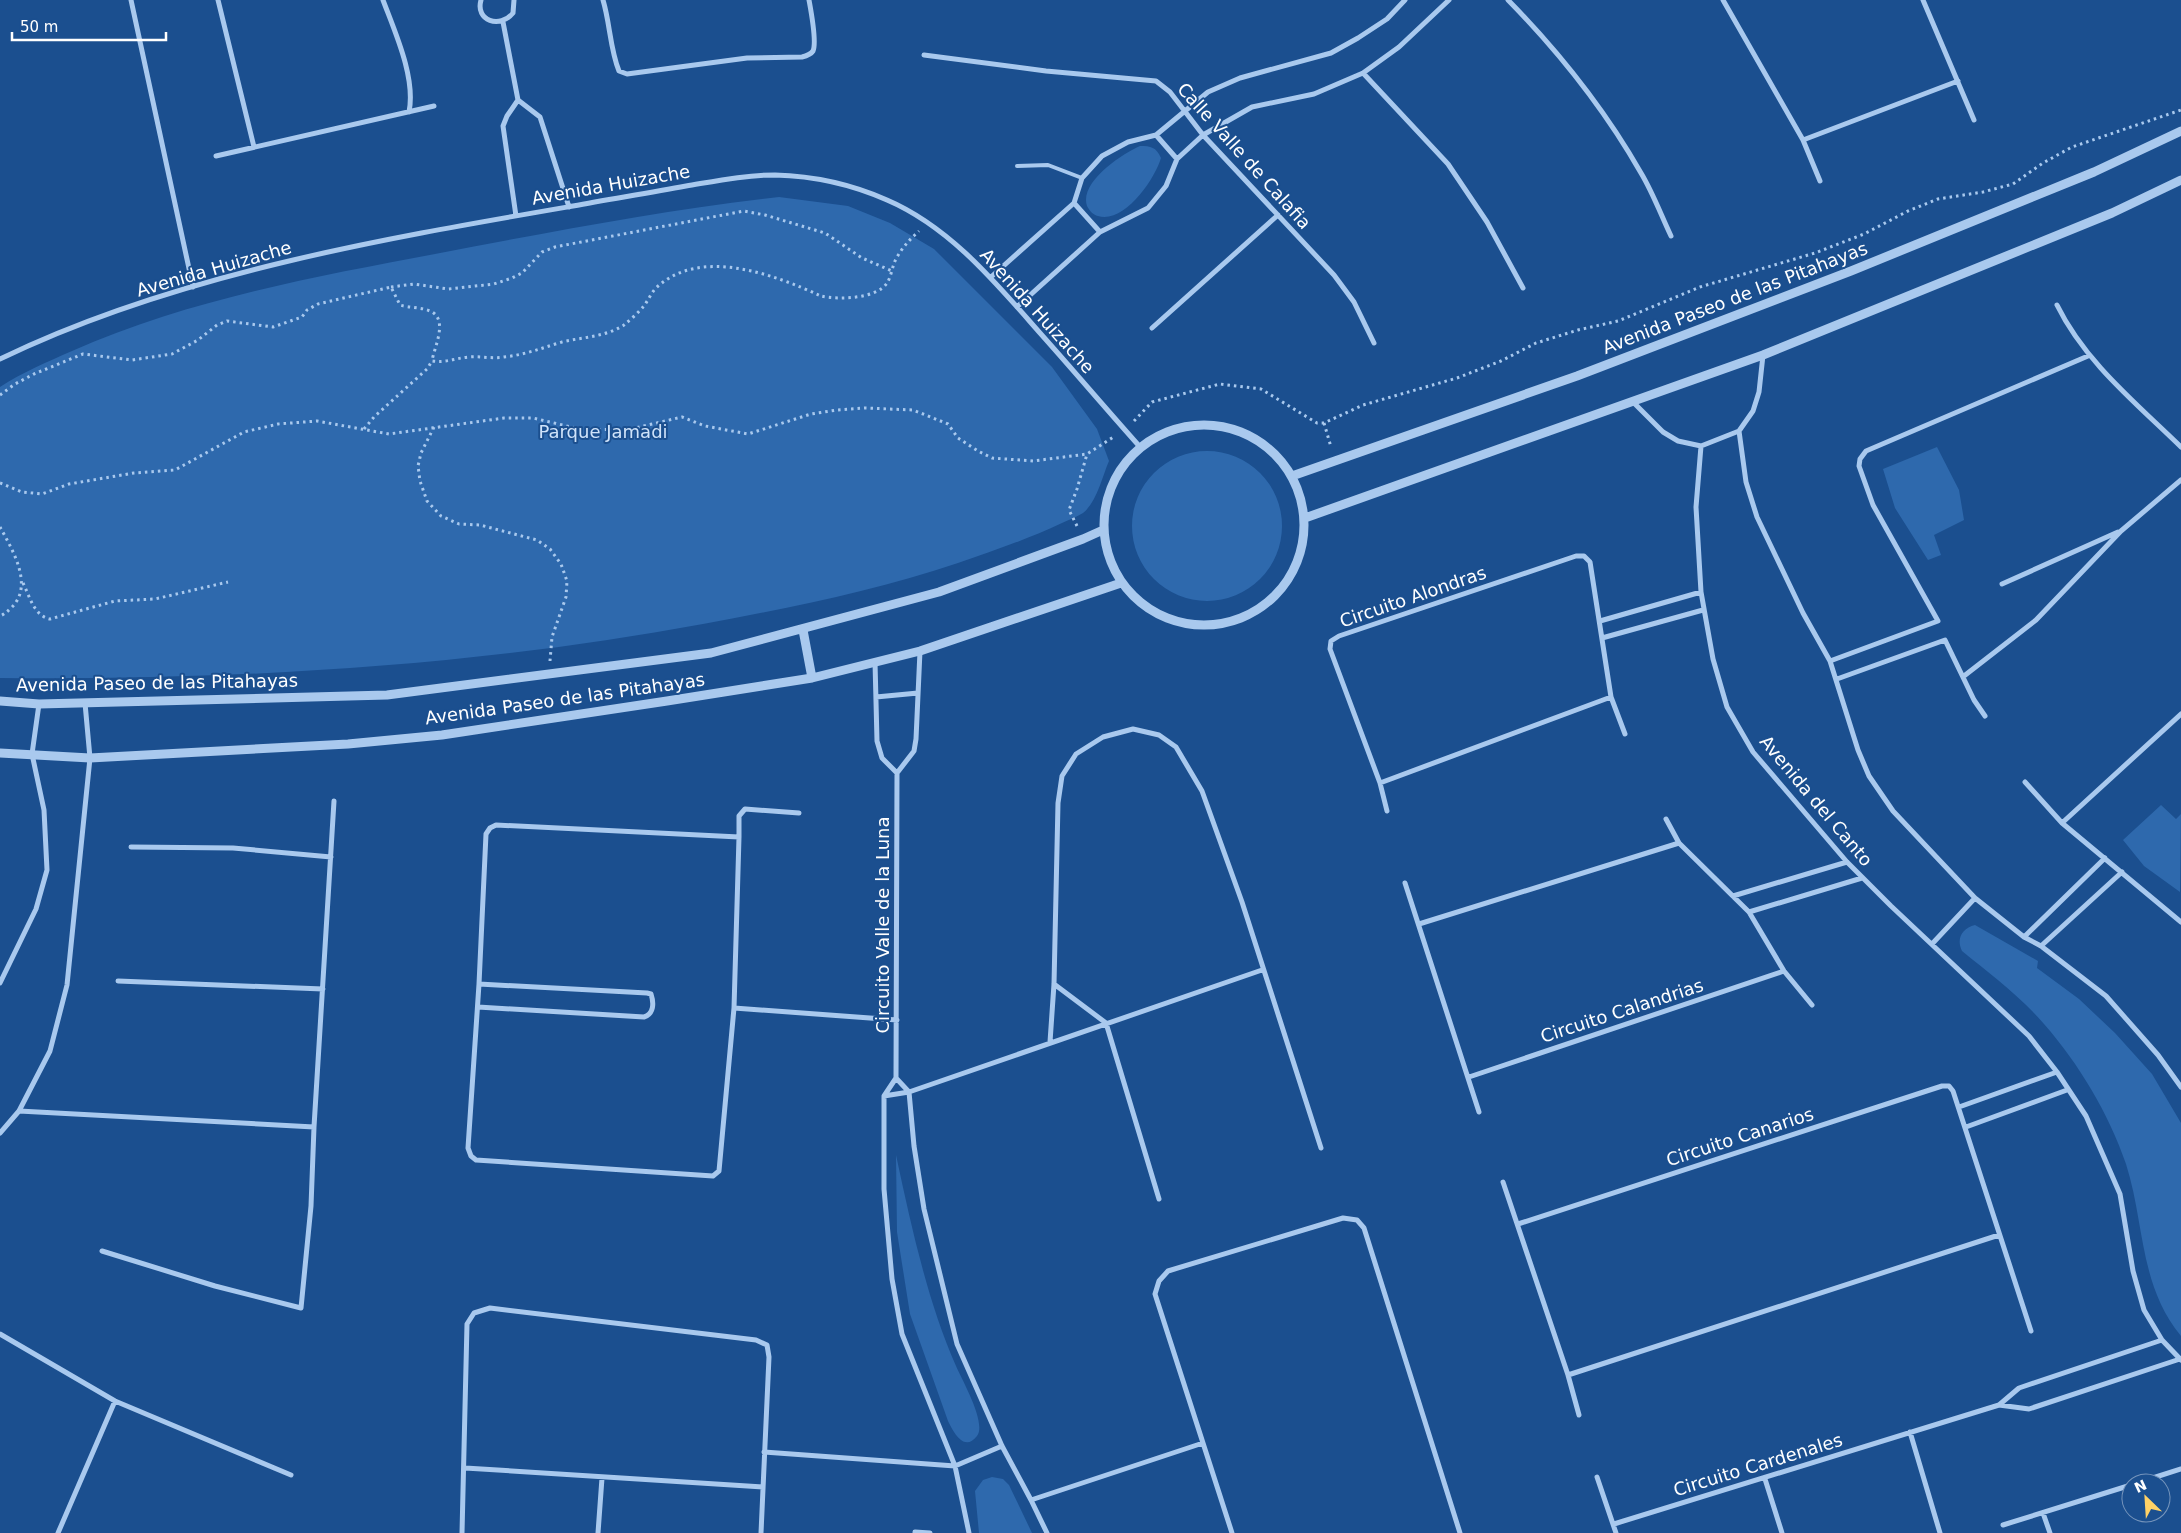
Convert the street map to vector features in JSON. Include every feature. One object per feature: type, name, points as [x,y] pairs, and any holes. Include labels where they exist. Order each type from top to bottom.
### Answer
[{"type":"street","points":[[132,0],[193,287]]},
{"type":"street","points":[[218,0],[254,147]]},
{"type":"street","points":[[383,0],[400,47],[411,99],[409,112]]},
{"type":"street","points":[[481,0],[481,11],[484,17],[496,23],[503,22],[513,13],[514,0]]},
{"type":"street","points":[[603,0],[608,16],[614,60],[619,71],[627,74],[747,58],[802,57],[808,55],[813,51],[814,43],[809,0]]},
{"type":"street","points":[[991,277],[1074,203],[1082,178],[1102,156],[1128,142],[1156,135],[1208,92],[1240,78],[1331,52],[1358,38],[1386,19],[1405,0]]},
{"type":"street","points":[[1017,307],[1100,232],[1148,208],[1166,186],[1177,159],[1203,135],[1252,107],[1314,94],[1363,73],[1399,47],[1449,0]]},
{"type":"street","points":[[1508,0],[1541,34],[1604,114],[1642,174],[1672,236]]},
{"type":"street","points":[[1724,0],[1803,140],[1820,181]]},
{"type":"street","points":[[1923,0],[1974,120]]},
{"type":"street","points":[[503,22],[518,100],[540,117],[569,207]]},
{"type":"street","name":"Calle Valle de Calafia","points":[[924,55],[1046,72],[1156,81],[1170,92],[1203,135],[1334,276],[1354,302],[1374,343]]},
{"type":"street","points":[[1363,73],[1448,164],[1487,222],[1523,288]]},
{"type":"street","points":[[1803,140],[1958,82]]},
{"type":"street","points":[[516,216],[503,126],[507,116],[518,100]]},
{"type":"street","points":[[216,156],[434,106]]},
{"type":"street","name":"Avenida Paseo de las Pitahayas","points":[[1292,476],[1577,376],[1851,271],[2094,172],[2181,130]]},
{"type":"street","points":[[1156,135],[1177,159]]},
{"type":"street","name":"Avenida Huizache","points":[[0,359],[85,322],[193,287],[316,255],[516,216],[735,178],[790,176],[838,182],[865,191],[891,201],[927,222],[955,244],[991,277],[1141,448]]},
{"type":"street","points":[[1305,518],[1763,355],[2112,213],[2181,180]]},
{"type":"street","points":[[1074,203],[1100,232]]},
{"type":"street","points":[[1152,328],[1278,215]]},
{"type":"street","points":[[2056,305],[2068,328],[2088,356],[2181,447]]},
{"type":"street","points":[[1632,402],[1663,432],[1678,441],[1701,446],[1739,431],[1753,410],[1759,392],[1763,355]]},
{"type":"street","points":[[1830,661],[1938,621],[1873,505],[1859,466],[1860,459],[1866,451],[2088,356]]},
{"type":"street","points":[[1209,424],[1239,430],[1266,445],[1292,476],[1300,491],[1305,518],[1302,550],[1288,580],[1266,604],[1237,620],[1205,626],[1172,621],[1143,606],[1121,583],[1108,558],[1103,530],[1105,503],[1114,478],[1130,456],[1151,439],[1179,427],[1209,424]]},
{"type":"street","points":[[1739,431],[1746,482],[1757,517],[1803,613],[1830,661],[1858,750],[1869,776],[1893,811],[1975,898],[2024,937],[2041,946],[2106,996],[2158,1055],[2181,1087]]},
{"type":"street","name":"Avenida del Canto","points":[[1701,446],[1696,507],[1701,592],[1713,659],[1727,707],[1753,752],[1847,862],[2029,1036],[2057,1072],[2067,1090],[2086,1116],[2120,1194],[2133,1271],[2144,1310],[2162,1340],[2180,1360]]},
{"type":"street","points":[[1964,676],[2036,620],[2121,531],[2181,480]]},
{"type":"street","name":"Avenida Paseo de las Pitahayas","points":[[0,702],[39,704],[387,695],[711,652],[803,630],[939,592],[1103,530]]},
{"type":"street","points":[[2002,584],[2121,531]]},
{"type":"street","name":"Circuito Alondras","points":[[1387,810],[1380,783],[1330,648],[1331,641],[1338,636],[1567,559],[1584,556],[1590,562],[1611,697],[1625,734]]},
{"type":"street","name":"Avenida Paseo de las Pitahayas","points":[[0,753],[90,758],[348,744],[442,735],[812,678],[920,651],[1121,583]]},
{"type":"street","points":[[1600,621],[1701,592]]},
{"type":"street","points":[[1602,638],[1703,610]]},
{"type":"street","points":[[803,630],[812,678]]},
{"type":"street","points":[[1837,679],[1945,640],[1974,700],[1985,716]]},
{"type":"street","points":[[875,662],[877,741],[882,758],[897,773],[914,751],[920,651]]},
{"type":"street","points":[[876,697],[918,693]]},
{"type":"street","points":[[1380,783],[1611,697]]},
{"type":"street","points":[[0,1133],[19,1110],[50,1051],[67,985],[90,758],[85,703]]},
{"type":"street","points":[[0,983],[36,910],[46,870],[44,810],[32,754],[39,704]]},
{"type":"street","points":[[2062,823],[2181,714]]},
{"type":"street","points":[[1050,1042],[1054,984],[1058,803],[1062,776],[1076,754],[1102,737],[1133,729],[1159,735],[1176,747],[1202,791],[1242,902],[1262,970],[1321,1148]]},
{"type":"street","name":"Circuito Valle de la Luna","points":[[896,1078],[897,773]]},
{"type":"street","points":[[2024,782],[2062,823],[2181,921]]},
{"type":"street","points":[[102,1251],[215,1286],[302,1308],[311,1206],[334,801]]},
{"type":"street","points":[[739,837],[496,825],[490,828],[486,834],[478,1007],[468,1148],[471,1156],[476,1160],[713,1176],[719,1171],[734,1008],[739,837],[739,816],[745,809],[799,813]]},
{"type":"street","points":[[1666,819],[1679,843],[1749,912],[1784,971],[1812,1005]]},
{"type":"street","points":[[1419,924],[1679,843]]},
{"type":"street","points":[[131,848],[233,848],[331,856]]},
{"type":"street","points":[[2024,937],[2105,858]]},
{"type":"street","points":[[1733,896],[1847,862]]},
{"type":"street","points":[[2041,946],[2122,872]]},
{"type":"street","points":[[1749,912],[1862,878]]},
{"type":"street","points":[[1405,883],[1479,1112]]},
{"type":"street","points":[[1932,944],[1975,898]]},
{"type":"street","points":[[884,1096],[909,1092],[1262,970]]},
{"type":"street","name":"Circuito Calandrias","points":[[1469,1077],[1784,971]]},
{"type":"street","points":[[118,981],[323,989]]},
{"type":"street","points":[[478,1007],[644,1017],[649,1016],[652,1012],[653,999],[651,994],[647,993],[479,984]]},
{"type":"street","points":[[1054,984],[1106,1023],[1159,1199]]},
{"type":"street","points":[[734,1008],[897,1020]]},
{"type":"street","points":[[1959,1107],[2057,1072]]},
{"type":"street","points":[[969,1533],[955,1466],[902,1334],[892,1279],[884,1189],[884,1096],[896,1078],[909,1092],[914,1146],[924,1208],[958,1344],[1002,1446],[1032,1500],[1047,1533]]},
{"type":"street","name":"Circuito Canarios","points":[[1518,1224],[1942,1086],[1949,1086],[1959,1107],[2031,1330]]},
{"type":"street","points":[[1966,1128],[2067,1090]]},
{"type":"street","points":[[19,1110],[314,1127]]},
{"type":"street","points":[[1503,1182],[1568,1375],[1579,1415]]},
{"type":"street","points":[[1232,1533],[1155,1294],[1159,1281],[1168,1271],[1343,1218],[1357,1220],[1364,1228],[1460,1533]]},
{"type":"street","points":[[1568,1375],[1999,1235]]},
{"type":"street","points":[[462,1533],[467,1324],[474,1313],[490,1308],[756,1340],[766,1345],[769,1358],[761,1533]]},
{"type":"street","points":[[0,1334],[25,1351],[115,1401],[291,1475]]},
{"type":"street","name":"Circuito Cardenales","points":[[1999,1406],[2019,1388],[2162,1340]]},
{"type":"street","name":"Circuito Cardenales","points":[[1614,1524],[1999,1406],[2029,1409],[2180,1360]]},
{"type":"street","points":[[58,1533],[115,1401]]},
{"type":"street","points":[[1910,1432],[1940,1533]]},
{"type":"street","points":[[1032,1500],[1203,1443]]},
{"type":"street","points":[[764,1452],[955,1466],[1002,1446]]},
{"type":"street","points":[[465,1468],[763,1487]]},
{"type":"street","points":[[2168,1473],[2181,1469]]},
{"type":"street","points":[[1597,1477],[1616,1533]]},
{"type":"street","points":[[598,1533],[602,1478]]},
{"type":"street","points":[[1765,1478],[1782,1533]]},
{"type":"street","points":[[2003,1525],[2121,1488]]},
{"type":"street","points":[[2043,1513],[2050,1533]]},
{"type":"street","points":[[915,1532],[930,1533]]},
{"type":"lane","points":[[1017,166],[1048,165],[1082,178]]},
{"type":"path","points":[[0,483],[22,492],[42,494],[70,484],[134,472],[175,470],[244,432],[278,424],[317,421],[389,434],[434,427],[489,422],[504,418],[533,418],[584,430],[631,429],[682,417],[705,426],[748,434],[811,414],[837,410],[913,410],[948,424],[958,438],[992,458],[1034,461],[1087,454],[1125,430],[1152,402],[1220,384],[1261,389],[1317,422],[1324,424],[1363,405],[1457,378],[1501,361],[1536,343],[1578,330],[1618,321],[1700,287],[1815,253],[1864,234],[1908,211],[1938,199],[1983,192],[2012,184],[2072,146],[2181,110]]},
{"type":"path","points":[[0,395],[34,374],[83,354],[132,360],[172,354],[198,340],[217,324],[227,321],[273,327],[302,317],[307,310],[318,304],[391,288],[414,284],[448,289],[494,284],[512,278],[522,272],[542,252],[555,247],[744,211],[765,215],[825,233],[862,258],[892,271]]},
{"type":"path","points":[[432,361],[444,363],[468,357],[502,358],[533,353],[564,342],[598,336],[623,325],[644,306],[656,289],[670,278],[685,272],[709,268],[742,268],[760,272],[831,298],[852,298],[871,294],[886,285],[904,246],[927,222]]},
{"type":"path","points":[[364,429],[374,417],[427,369],[432,361],[440,325],[432,312],[400,305],[391,288]]},
{"type":"path","points":[[1324,424],[1335,461]]},
{"type":"path","points":[[434,427],[421,453],[418,466],[420,481],[427,502],[441,516],[459,524],[480,524],[537,540],[550,549],[560,564],[567,581],[566,597],[552,637],[549,674]]},
{"type":"path","points":[[1083,539],[1069,510],[1087,454]]},
{"type":"path","points":[[0,527],[12,548],[23,584],[38,614],[42,618],[50,619],[115,601],[155,599],[228,582]]},
{"type":"path","points":[[0,616],[20,599],[23,584]]},
{"type":"green space","points":[[1140,146],[1153,148],[1161,158],[1158,167],[1145,188],[1128,207],[1118,213],[1108,217],[1094,215],[1087,206],[1086,197],[1089,188],[1113,162]]},
{"type":"green space","name":"Parque Jamadi","points":[[779,197],[848,206],[890,223],[934,249],[1052,367],[1097,429],[1109,461],[1096,496],[1083,513],[1023,540],[958,563],[895,582],[767,612],[616,639],[441,661],[353,668],[176,676],[0,678],[0,387],[44,363],[116,333],[205,304],[251,292],[297,281],[564,230],[693,208]]},
{"type":"green space","points":[[1937,447],[1959,490],[1964,520],[1934,535],[1941,555],[1928,560],[1895,508],[1883,469]]},
{"type":"green space","points":[[1207,451],[1222,452],[1236,457],[1260,473],[1276,497],[1281,511],[1281,541],[1276,555],[1260,579],[1236,595],[1222,600],[1207,601],[1192,600],[1178,595],[1154,579],[1138,555],[1133,541],[1132,526],[1133,511],[1138,497],[1154,473],[1178,457],[1192,452]]},
{"type":"green space","points":[[2161,805],[2176,819],[2181,814],[2180,892],[2144,866],[2123,840]]},
{"type":"green space","points":[[1975,925],[2038,961],[2037,968],[2079,999],[2115,1033],[2152,1074],[2181,1123],[2181,1336],[2167,1316],[2157,1296],[2150,1275],[2126,1164],[2102,1108],[2081,1073],[2044,1024],[2015,995],[1962,951],[1960,947],[1961,935],[1970,926]]},
{"type":"green space","points":[[896,1155],[914,1235],[936,1315],[956,1366],[973,1401],[979,1422],[977,1436],[972,1441],[968,1442],[959,1439],[948,1421],[910,1314],[897,1232]]},
{"type":"green space","points":[[992,1477],[1003,1479],[1009,1485],[1032,1533],[979,1533],[975,1491],[983,1480]]}]
